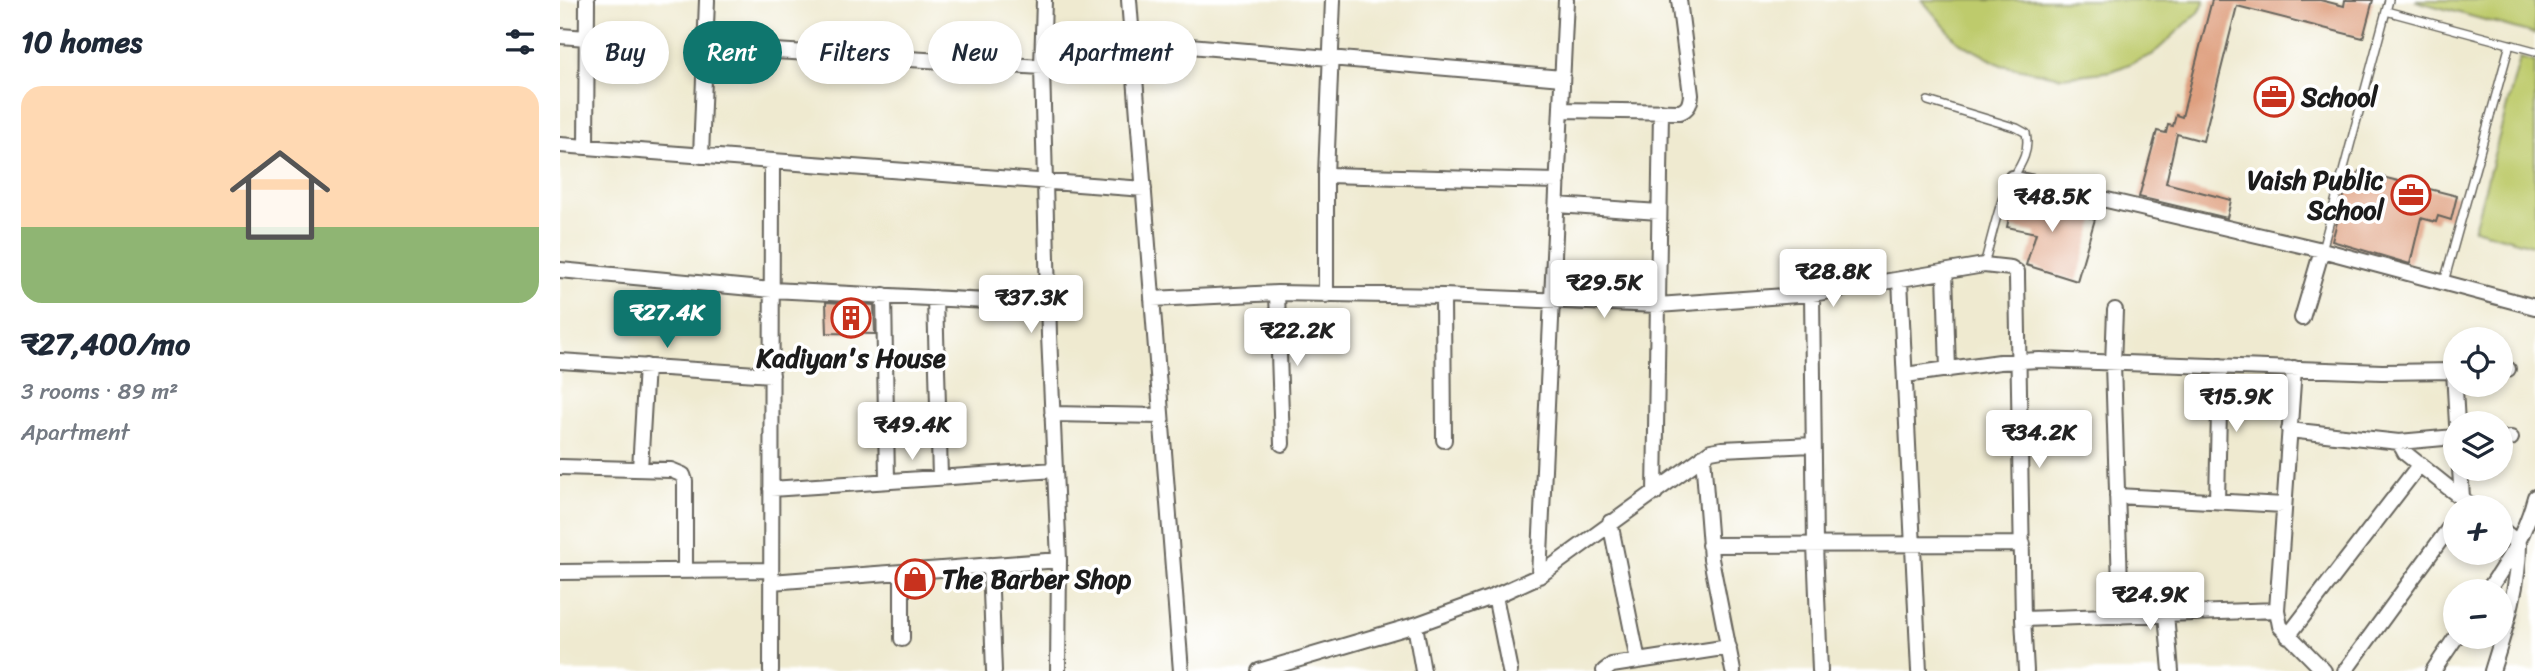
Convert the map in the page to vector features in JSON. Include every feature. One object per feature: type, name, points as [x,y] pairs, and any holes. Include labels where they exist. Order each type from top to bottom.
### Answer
[{"type":"street","points":[[587,0],[587,21]]},
{"type":"street","points":[[707,0],[707,21]]},
{"type":"street","points":[[1043,21],[1044,0]]},
{"type":"street","points":[[1129,0],[1131,21]]},
{"type":"street","points":[[1326,295],[1326,175],[1334,0]]},
{"type":"street","points":[[1539,576],[1566,0]]},
{"type":"street","points":[[1561,110],[1686,110],[1690,103],[1679,0]]},
{"type":"street","points":[[560,36],[581,38]]},
{"type":"street","points":[[1197,47],[1563,78]]},
{"type":"street","points":[[782,51],[1036,66]]},
{"type":"street","points":[[586,147],[587,84]]},
{"type":"street","points":[[701,156],[704,84]]},
{"type":"street","points":[[1042,84],[1059,560],[1058,671]]},
{"type":"street","points":[[1135,84],[1181,671]]},
{"type":"street","points":[[1654,493],[1661,111]]},
{"type":"street","points":[[560,145],[1144,189]]},
{"type":"street","points":[[771,671],[772,162]]},
{"type":"street","points":[[1326,175],[1558,181]]},
{"type":"street","points":[[2012,178],[2322,250],[2535,307]]},
{"type":"street","points":[[1556,205],[1659,212]]},
{"type":"street","points":[[2302,318],[2322,250]]},
{"type":"street","points":[[1152,299],[1277,293],[1443,296],[1658,305],[1812,294],[1984,265],[2011,268],[2017,272],[2026,671]]},
{"type":"street","points":[[560,270],[772,290],[1048,304]]},
{"type":"street","points":[[1945,272],[1948,370]]},
{"type":"street","points":[[1900,280],[1919,671]]},
{"type":"street","points":[[1277,293],[1282,444]]},
{"type":"street","points":[[1812,294],[1812,445],[1820,671]]},
{"type":"street","points":[[884,295],[887,481]]},
{"type":"street","points":[[1443,296],[1444,440]]},
{"type":"street","points":[[935,298],[940,477]]},
{"type":"street","points":[[2115,310],[2113,364],[2121,616]]},
{"type":"street","points":[[1905,375],[2019,360],[2382,372],[2443,371]]},
{"type":"street","points":[[560,361],[772,375]]},
{"type":"street","points":[[640,469],[646,366]]},
{"type":"street","points":[[2217,501],[2220,366]]},
{"type":"street","points":[[2294,368],[2277,610],[2280,626],[2321,670]]},
{"type":"street","points":[[1052,414],[1161,416]]},
{"type":"street","points":[[2289,430],[2399,442],[2443,438]]},
{"type":"street","points":[[2399,442],[2405,453],[2456,495]]},
{"type":"street","points":[[1259,671],[1415,625],[1495,596],[1539,576],[1703,456],[1722,449],[1812,445]]},
{"type":"street","points":[[1703,456],[1709,545],[1733,671]]},
{"type":"street","points":[[2288,636],[2420,464]]},
{"type":"street","points":[[560,467],[671,470],[683,475],[685,570]]},
{"type":"street","points":[[771,489],[1055,470]]},
{"type":"street","points":[[2117,496],[2284,505]]},
{"type":"street","points":[[2496,579],[2532,522],[2535,497]]},
{"type":"street","points":[[1610,522],[1638,661]]},
{"type":"street","points":[[2345,671],[2443,536]]},
{"type":"street","points":[[2513,539],[2519,544]]},
{"type":"street","points":[[1709,545],[2023,544]]},
{"type":"street","points":[[2493,671],[2511,609],[2519,544]]},
{"type":"street","points":[[560,572],[685,570],[771,576],[902,572],[1059,560]]},
{"type":"street","points":[[990,565],[994,671]]},
{"type":"street","points":[[902,572],[902,639]]},
{"type":"street","points":[[1495,596],[1510,671]]},
{"type":"street","points":[[2023,619],[2277,610]]},
{"type":"street","points":[[2166,614],[2171,671]]},
{"type":"street","points":[[1415,625],[1423,671]]},
{"type":"street","points":[[1604,671],[1612,665],[1729,647]]},
{"type":"street","points":[[2433,671],[2448,649]]},
{"type":"lane","points":[[2322,250],[2389,0]]},
{"type":"lane","points":[[2386,11],[2535,51]]},
{"type":"lane","points":[[2444,282],[2510,44]]},
{"type":"lane","points":[[1928,101],[2025,133],[2027,145],[2022,163],[2002,198],[1984,265]]},
{"type":"green space","points":[[1922,0],[2205,0],[2200,11],[2152,55],[2112,71],[2062,77],[2001,65],[1957,41]]},
{"type":"green space","points":[[2417,0],[2535,0],[2535,34],[2416,1]]},
{"type":"green space","points":[[2520,58],[2535,62],[2535,246],[2474,229]]},
{"type":"building","points":[[2212,0],[2320,0],[2344,6],[2345,0],[2373,0],[2363,38],[2237,6],[2203,141],[2177,134],[2166,183],[2231,200],[2227,218],[2139,197],[2157,131],[2166,133],[2168,125],[2173,126],[2176,115],[2182,117]]},
{"type":"building","points":[[2359,171],[2457,196],[2451,220],[2438,216],[2436,222],[2421,218],[2410,264],[2332,241],[2347,184],[2355,186]]},
{"type":"building","points":[[2015,189],[2040,194],[2039,202],[2095,219],[2077,281],[2026,265],[2036,233],[2007,227]]},
{"type":"building","name":"Kadiyan's House","points":[[826,302],[874,305],[875,334],[827,333]]},
{"type":"place","name":"School","points":[[2274,97]]},
{"type":"place","name":"Vaish Public School","points":[[2411,195]]},
{"type":"place","name":"Kadiyan's House","points":[[851,318]]},
{"type":"place","name":"The Barber Shop","points":[[915,579]]}]
